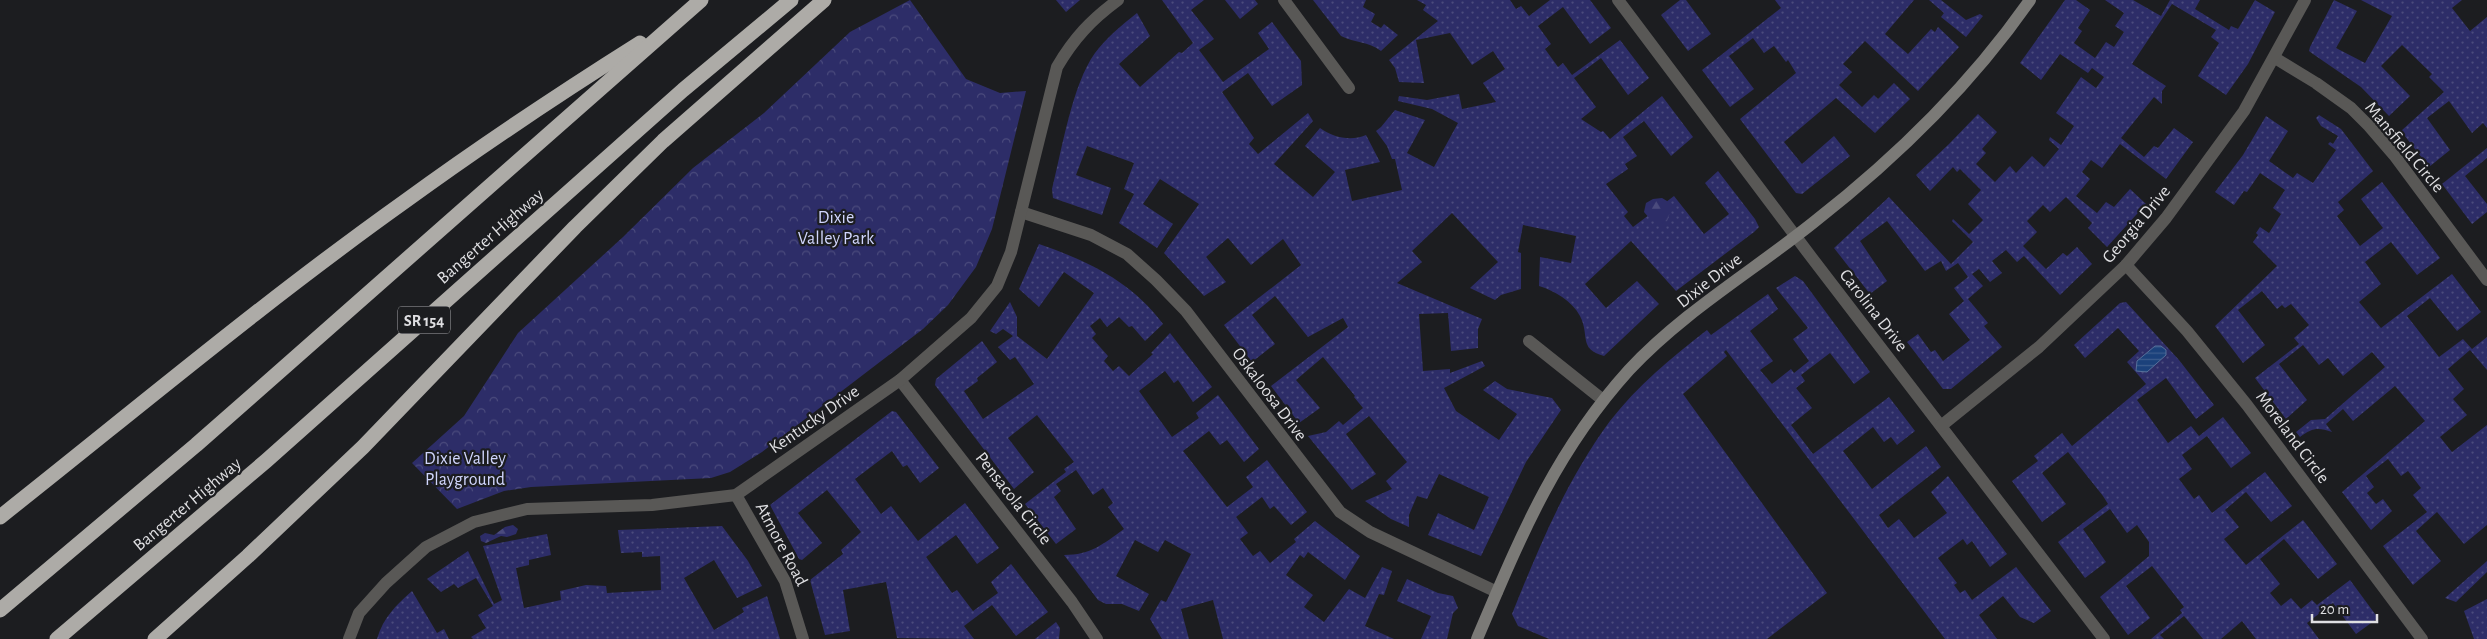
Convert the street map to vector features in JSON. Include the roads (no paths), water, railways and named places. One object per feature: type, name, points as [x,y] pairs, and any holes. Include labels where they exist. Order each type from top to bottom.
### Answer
[{"type":"highway","points":[[0,610],[196,445],[701,0]]},
{"type":"highway","name":"Bangerter Highway","points":[[57,639],[266,461],[676,97],[791,0]]},
{"type":"highway","points":[[155,639],[254,550],[356,454],[575,227],[663,141],[824,0]]},
{"type":"highway","points":[[0,517],[310,272],[403,202],[522,119],[679,18]]},
{"type":"street","name":"Kentucky Drive","points":[[349,639],[359,614],[386,583],[426,547],[474,522],[527,509],[652,505],[736,495],[900,380],[970,318],[996,286],[1011,252],[1057,67],[1072,41],[1099,14],[1118,0]]},
{"type":"street","points":[[1284,0],[1349,88]]},
{"type":"street","name":"Carolina Drive","points":[[1618,0],[2104,639]]},
{"type":"street","name":"Dixie Drive","points":[[1477,639],[1548,482],[1602,400],[1631,368],[1667,335],[1881,168],[1933,118],[1982,62],[2030,0]]},
{"type":"street","name":"Georgia Drive","points":[[1941,426],[2039,348],[2126,265],[2166,218],[2244,111],[2275,58],[2305,0]]},
{"type":"street","name":"Mansfield Circle","points":[[2275,58],[2351,108],[2369,126],[2399,162],[2487,280]]},
{"type":"street","name":"Oskaloosa Drive","points":[[1021,212],[1091,235],[1127,254],[1156,280],[1186,311],[1340,512],[1370,532],[1497,592]]},
{"type":"street","name":"Moreland Circle","points":[[2126,265],[2186,331],[2247,404],[2422,639]]},
{"type":"street","points":[[1529,341],[1602,400]]},
{"type":"street","name":"Pensacola Circle","points":[[900,380],[1072,602],[1097,639]]},
{"type":"street","name":"Atmore Road","points":[[736,495],[785,580],[803,639]]},
{"type":"water","points":[[2155,346],[2161,346],[2166,350],[2166,355],[2147,372],[2136,371],[2137,361]]},
{"type":"park label","name":"Dixie Valley Park","points":[[836,227]]},
{"type":"park label","name":"Dixie Valley Playground","points":[[465,468]]}]
